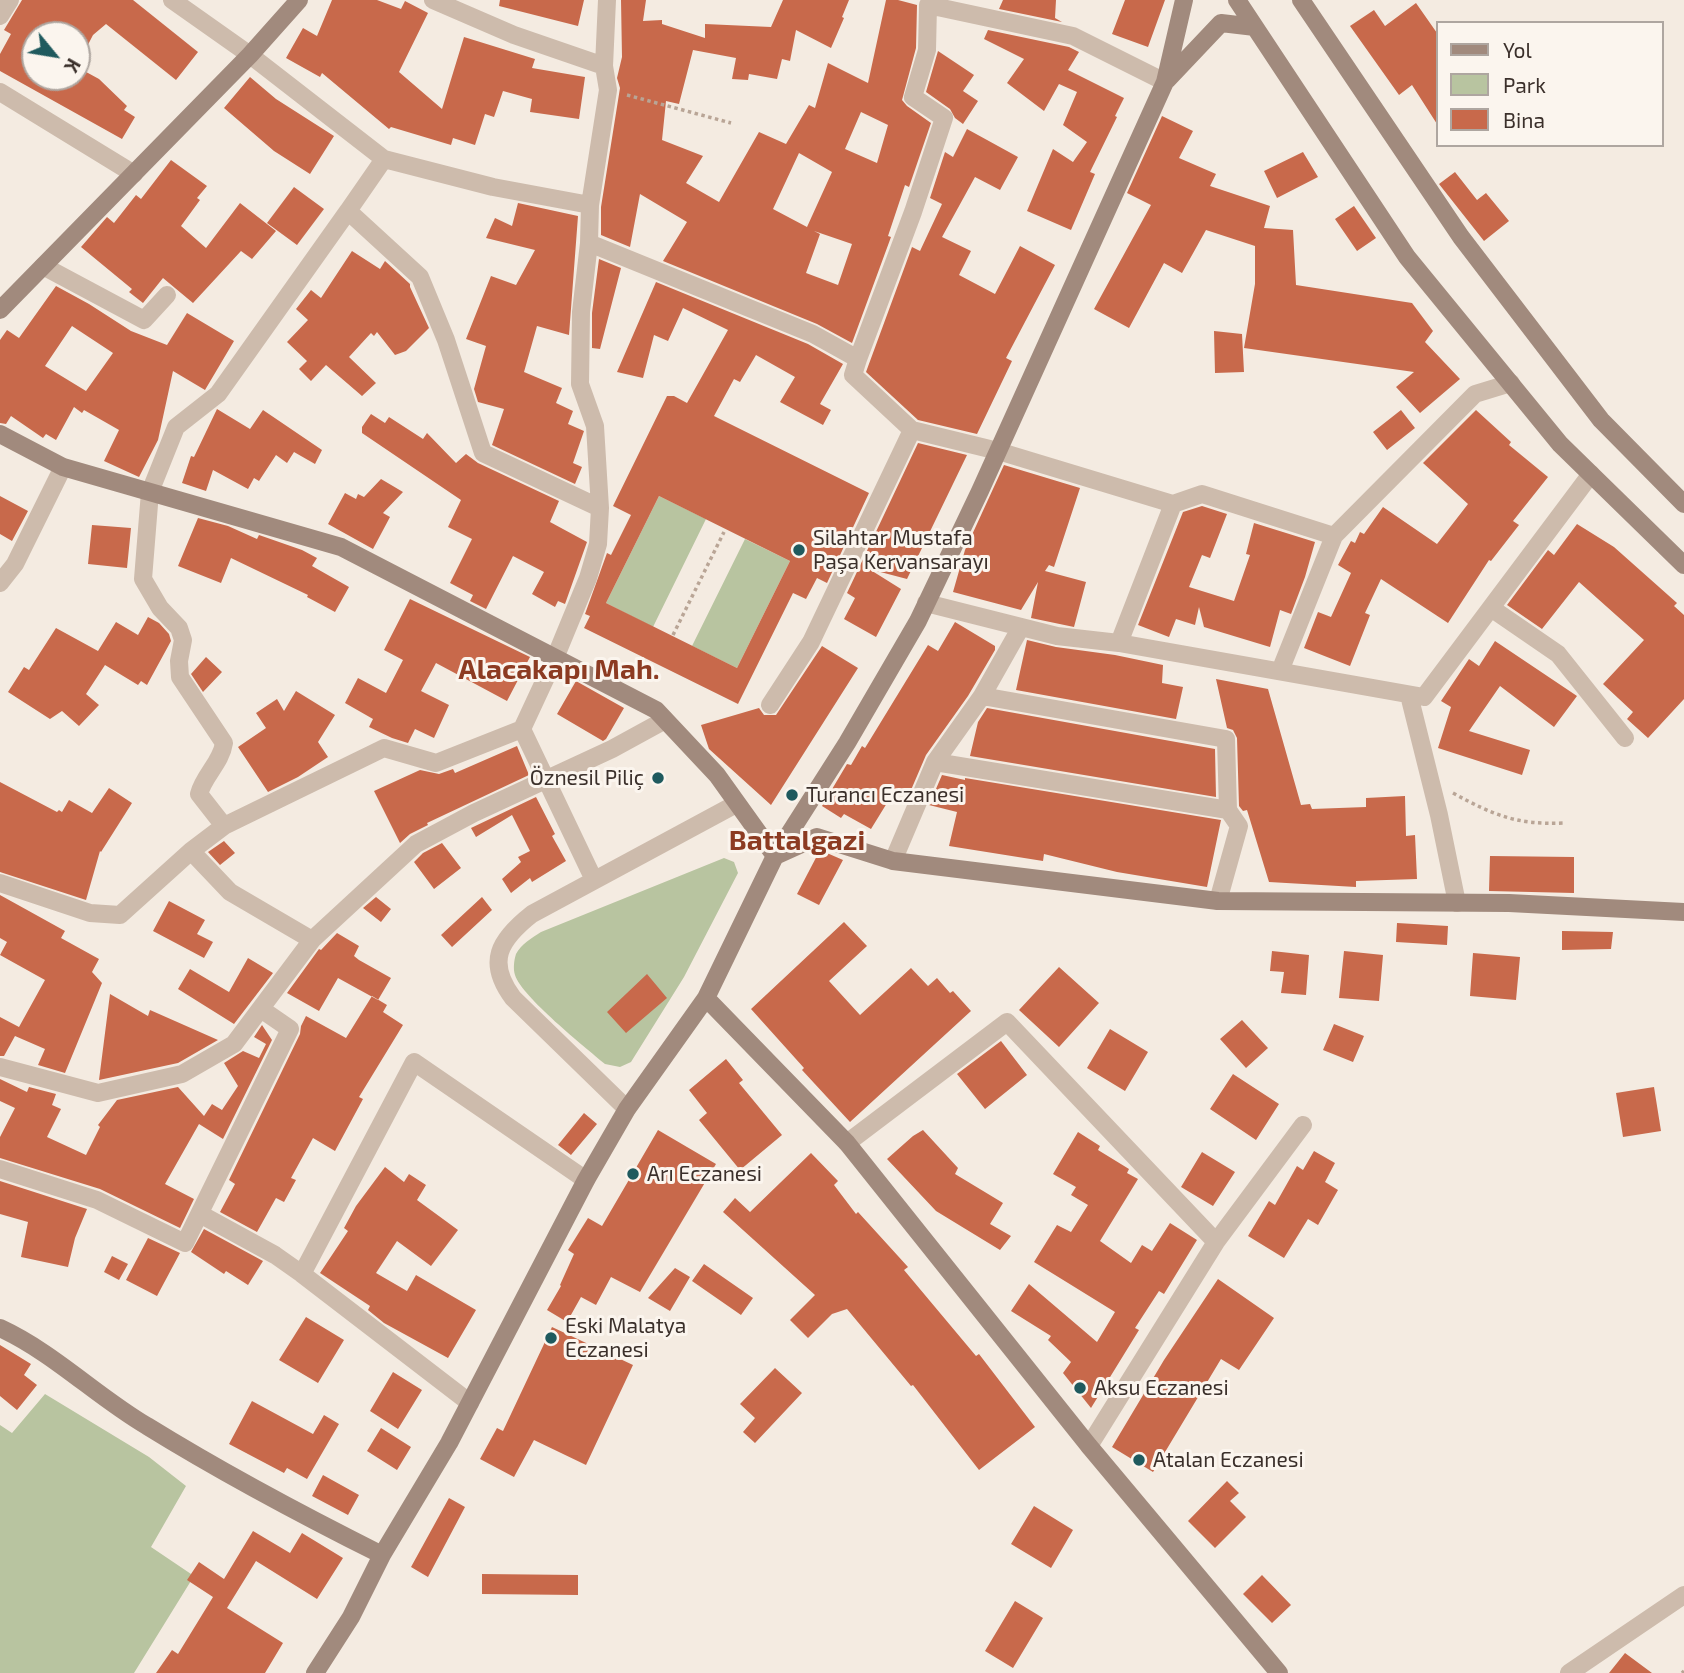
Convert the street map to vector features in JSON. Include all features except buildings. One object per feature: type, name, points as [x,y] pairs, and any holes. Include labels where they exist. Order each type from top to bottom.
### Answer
[{"type":"street","points":[[0,16],[10,0]]},
{"type":"street","points":[[172,0],[250,55],[384,159],[493,187],[590,205]]},
{"type":"street","points":[[0,310],[250,55],[299,0]]},
{"type":"street","points":[[433,0],[514,35],[604,66]]},
{"type":"street","points":[[0,883],[90,913],[120,915],[191,850],[224,826],[384,748],[436,763],[522,729],[588,578],[598,544],[600,508],[595,426],[580,384],[581,312],[589,243],[590,205],[608,90],[604,66],[607,0]]},
{"type":"street","points":[[315,1673],[351,1617],[382,1555],[470,1403],[586,1180],[627,1109],[706,998],[775,856],[847,743],[926,603],[998,452],[1165,82],[1184,0]]},
{"type":"street","points":[[1237,0],[1407,257],[1560,444],[1684,565]]},
{"type":"street","points":[[1301,0],[1461,237],[1601,420],[1684,504]]},
{"type":"street","points":[[1165,82],[1073,36],[923,2],[927,50],[914,97],[944,118],[913,212],[853,375],[912,430],[998,452],[1173,505],[1202,494],[1334,536]]},
{"type":"street","points":[[1165,82],[1220,23],[1255,27]]},
{"type":"street","points":[[0,92],[134,174]]},
{"type":"street","points":[[224,826],[199,794],[202,783],[222,754],[224,743],[180,677],[179,661],[183,640],[178,628],[160,608],[143,579],[150,492],[176,427],[218,394],[384,159]]},
{"type":"street","points":[[348,211],[420,277],[446,340],[483,453],[600,508]]},
{"type":"street","points":[[589,243],[813,334],[858,359]]},
{"type":"street","points":[[43,266],[144,320],[167,295]]},
{"type":"street","points":[[1280,671],[1334,536],[1475,394],[1511,383]]},
{"type":"street","points":[[770,705],[811,642],[912,430]]},
{"type":"street","points":[[0,434],[62,467],[341,547],[656,710],[717,775],[775,856]]},
{"type":"street","points":[[0,583],[15,564],[62,467]]},
{"type":"street","points":[[926,603],[1057,636],[1119,643],[1424,697],[1591,474]]},
{"type":"street","points":[[1119,643],[1173,505]]},
{"type":"street","points":[[1491,608],[1558,654],[1625,738]]},
{"type":"street","points":[[893,861],[935,762],[982,696],[1021,627]]},
{"type":"street","points":[[1409,695],[1457,903]]},
{"type":"street","points":[[982,696],[1226,739],[1228,810],[1239,826],[1218,901]]},
{"type":"street","points":[[0,1067],[98,1094],[182,1074],[234,1044],[312,940],[416,844],[612,749],[665,720]]},
{"type":"street","points":[[522,729],[594,880]]},
{"type":"street","points":[[935,762],[1228,810]]},
{"type":"street","points":[[627,1109],[513,998],[502,983],[497,967],[500,948],[513,929],[532,914],[736,804]]},
{"type":"street","points":[[775,856],[817,837],[893,861],[1218,901],[1457,903],[1684,912]]},
{"type":"street","points":[[191,850],[230,892],[312,940]]},
{"type":"street","points":[[706,998],[847,1143],[1089,1446],[1279,1673]]},
{"type":"street","points":[[0,1169],[97,1200],[185,1243],[290,1029],[261,1009]]},
{"type":"street","points":[[847,1143],[1007,1022],[1216,1242]]},
{"type":"street","points":[[302,1274],[414,1062],[586,1180]]},
{"type":"street","points":[[1089,1446],[1216,1242],[1303,1125]]},
{"type":"street","points":[[200,1214],[275,1255],[470,1403]]},
{"type":"street","points":[[0,1328],[24,1339],[145,1426],[301,1514],[382,1555]]},
{"type":"street","points":[[1569,1673],[1684,1595]]},
{"type":"path","points":[[608,90],[731,123]]},
{"type":"path","points":[[673,635],[724,532]]},
{"type":"path","points":[[1430,780],[1503,818],[1563,824]]},
{"type":"green space","points":[[659,496],[706,519],[653,627],[606,603]]},
{"type":"green space","points":[[745,539],[790,561],[737,668],[692,646]]},
{"type":"green space","points":[[724,858],[734,862],[738,873],[684,977],[631,1062],[620,1067],[605,1064],[555,1021],[520,984],[514,970],[516,954],[524,944],[541,932]]},
{"type":"green space","points":[[45,1394],[149,1457],[186,1486],[151,1547],[194,1576],[134,1673],[0,1673],[0,1425],[12,1433]]},
{"type":"place","name":"Silahtar Mustafa Paşa Kervansarayı","points":[[799,550]]},
{"type":"place","name":"Öznesil Piliç","points":[[658,778]]},
{"type":"place","name":"Turancı Eczanesi","points":[[792,795]]},
{"type":"place","name":"Arı Eczanesi","points":[[633,1174]]},
{"type":"place","name":"Eski Malatya Eczanesi","points":[[551,1338]]},
{"type":"place","name":"Aksu Eczanesi","points":[[1080,1388]]},
{"type":"place","name":"Atalan Eczanesi","points":[[1139,1460]]},
{"type":"district","name":"Alacakapı Mah.","points":[[559,670]]},
{"type":"district","name":"Battalgazi","points":[[797,841]]}]
